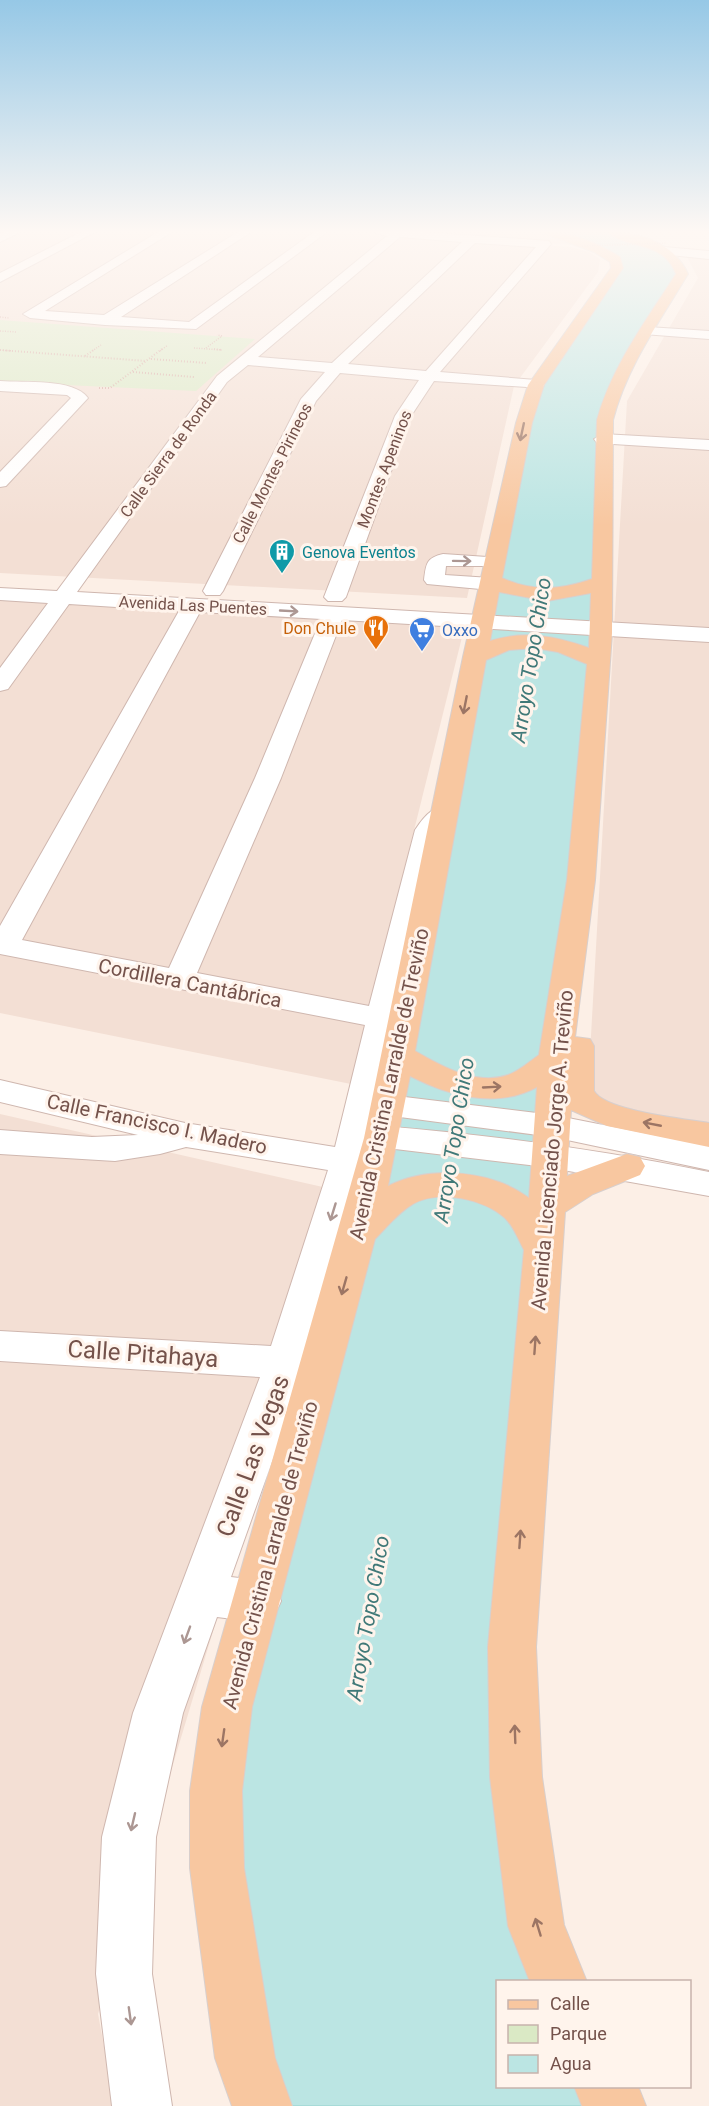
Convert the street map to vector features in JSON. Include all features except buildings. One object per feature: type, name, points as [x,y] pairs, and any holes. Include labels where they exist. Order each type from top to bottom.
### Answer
[{"type":"main road","points":[[443,814],[490,607],[524,423],[536,385],[574,330]]},
{"type":"main road","name":"Avenida Licenciado Jorge A. Treviño","points":[[558,1980],[536,1926],[516,1777],[512,1647],[542,1248],[532,1208],[545,1066],[580,880],[587,620],[603,439],[609,400],[648,331]]},
{"type":"main road","points":[[490,607],[533,640],[587,620]]},
{"type":"main road","points":[[580,880],[584,911],[577,1091],[584,1104],[595,1111],[709,1136]]},
{"type":"main road","points":[[398,1046],[453,1084],[468,1087],[512,1085],[545,1066]]},
{"type":"main road","name":"Avenida Cristina Larralde de Treviño","points":[[262,2106],[245,2058],[217,1868],[216,1791],[227,1707],[386,1131],[398,1046]]},
{"type":"main road","points":[[358,1234],[394,1200],[408,1192],[449,1185],[476,1189],[532,1208],[627,1166]]},
{"type":"main road","points":[[605,2088],[616,2106]]},
{"type":"street","name":"Calle Sierra de Ronda","points":[[0,684],[222,379],[279,330]]},
{"type":"street","name":"Calle Montes Pirineos","points":[[2,946],[203,598],[297,419],[322,382],[376,330]]},
{"type":"street","name":"Montes Apeninos","points":[[178,980],[268,778],[335,605],[403,416],[428,375],[466,330]]},
{"type":"street","points":[[648,331],[709,335]]},
{"type":"street","points":[[240,363],[336,368],[536,385]]},
{"type":"street","points":[[0,386],[83,390],[80,398],[0,482]]},
{"type":"street","points":[[603,439],[709,445]]},
{"type":"street","points":[[432,602],[436,563],[439,561],[490,607]]},
{"type":"street","name":"Avenida Las Puentes","points":[[0,579],[70,590],[203,598],[335,605],[490,607]]},
{"type":"street","name":"Avenida Las Puentes","points":[[0,594],[70,590]]},
{"type":"street","name":"Avenida Las Puentes","points":[[335,605],[432,602],[490,607],[709,635]]},
{"type":"street","name":"Avenida Las Puentes","points":[[587,620],[709,620]]},
{"type":"street","name":"Calle Las Vegas","points":[[142,2106],[124,1974],[129,1837],[158,1713],[286,1363],[386,1131],[429,830],[433,822],[443,814]]},
{"type":"street","name":"Cordillera Cantábrica","points":[[2,946],[178,980],[398,1046]]},
{"type":"street","name":"Calle Francisco I. Madero","points":[[0,1091],[185,1135],[386,1131],[539,1139]]},
{"type":"street","points":[[0,1142],[128,1149],[162,1144],[185,1135]]},
{"type":"street","points":[[539,1139],[709,1158]]},
{"type":"street","points":[[539,1139],[627,1166],[709,1184]]},
{"type":"street","name":"Calle Pitahaya","points":[[0,1346],[286,1363]]},
{"type":"street","points":[[202,1594],[257,1601]]},
{"type":"path","points":[[83,390],[110,388],[176,339]]},
{"type":"path","points":[[85,356],[102,345]]},
{"type":"path","points":[[0,350],[147,361]]},
{"type":"path","points":[[150,358],[240,363]]},
{"type":"path","points":[[131,372],[222,379]]},
{"type":"shaded area","points":[[0,330],[555,330],[514,386],[467,598],[0,573]]},
{"type":"shaded area","points":[[668,330],[709,330],[709,1133],[587,1106],[627,401]]},
{"type":"shaded area","points":[[0,600],[465,625],[351,1084],[0,1013]]},
{"type":"shaded area","points":[[0,1114],[345,1192],[98,2014],[115,2106],[0,2106]]},
{"type":"green space","points":[[0,330],[138,330],[255,339],[196,391],[0,382]]},
{"type":"water","name":"Arroyo Topo Chico","points":[[574,330],[649,330],[609,400],[604,530],[512,1647],[559,1980],[496,1980],[496,2088],[605,2088],[616,2106],[262,2106],[216,1791],[536,385]]},
{"type":"place","name":"Genova Eventos","points":[[282,575]]},
{"type":"place","name":"Don Chule","points":[[376,651]]},
{"type":"place","name":"Oxxo","points":[[422,653]]}]
